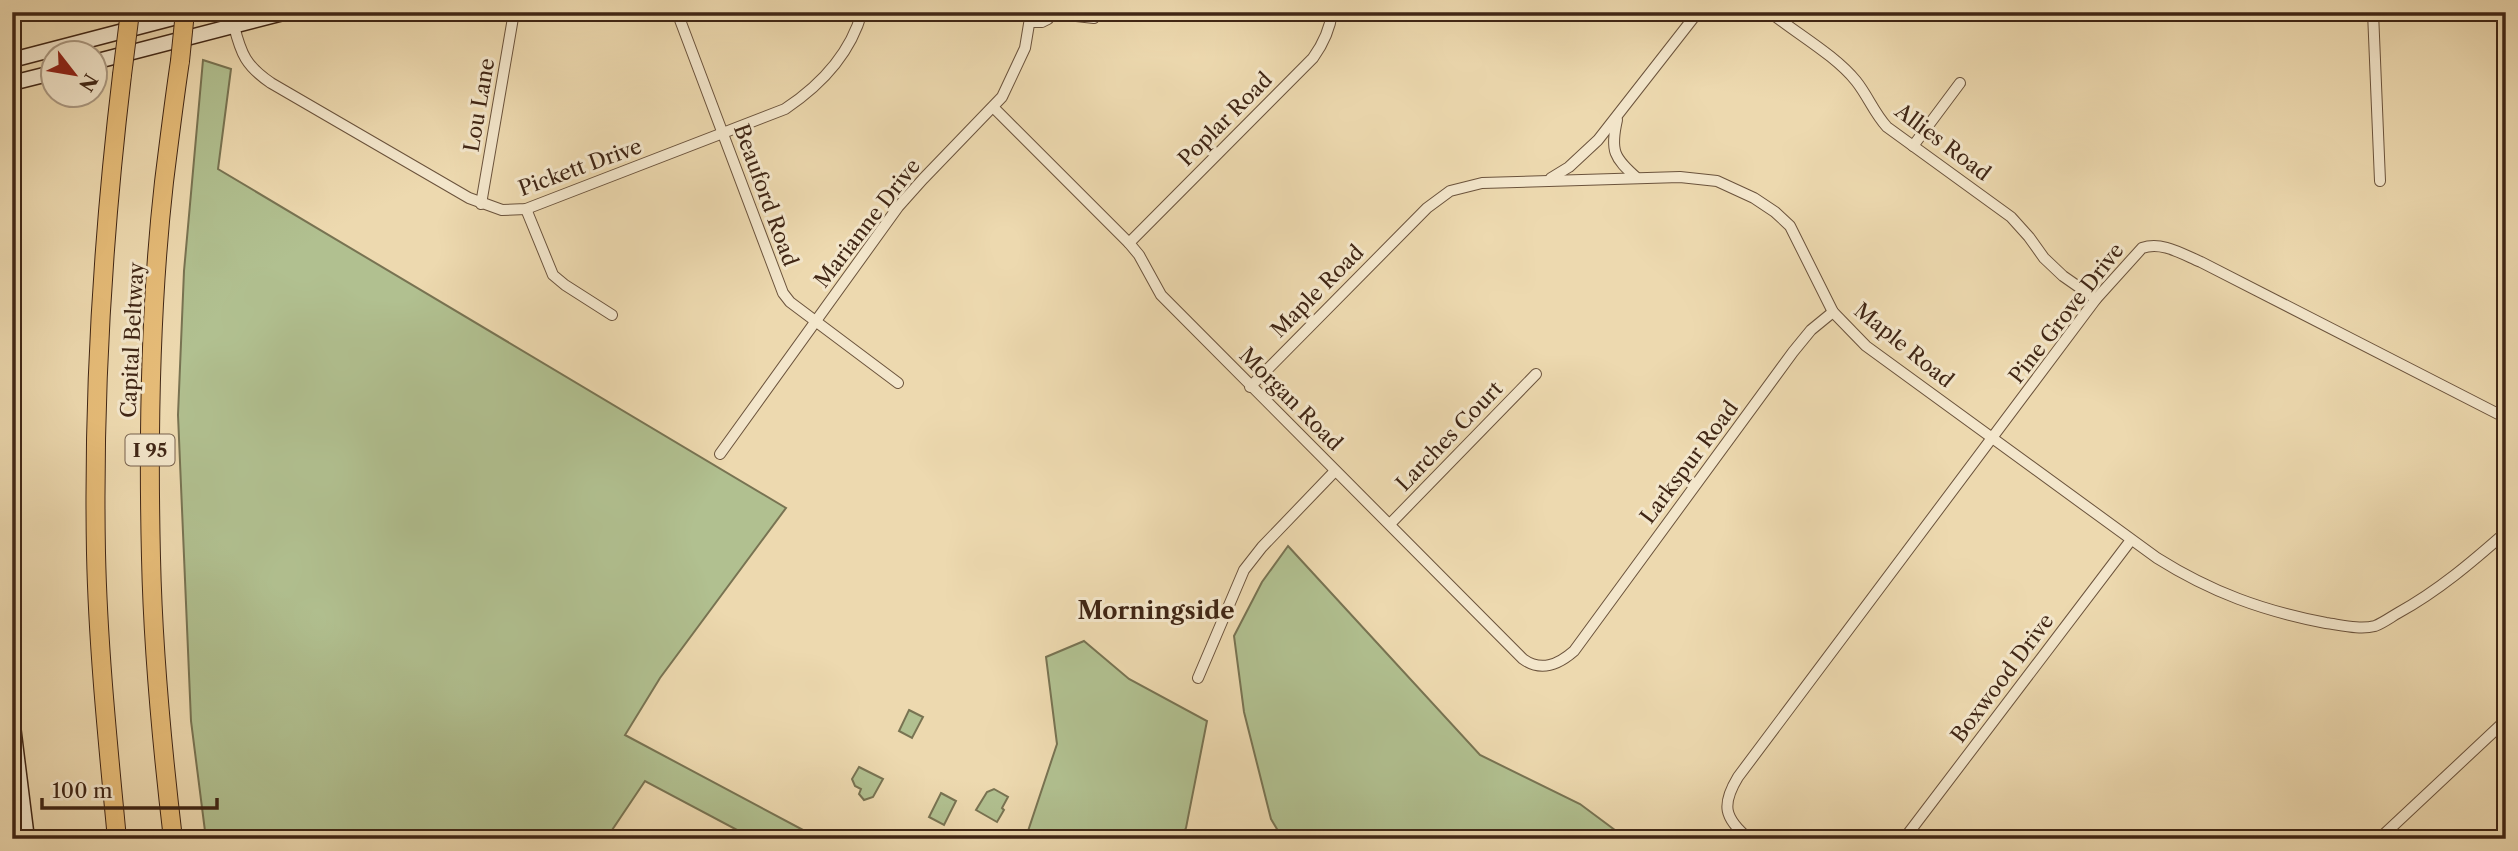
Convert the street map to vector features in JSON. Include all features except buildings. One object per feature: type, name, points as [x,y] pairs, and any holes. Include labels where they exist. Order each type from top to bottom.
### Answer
[{"type":"highway","name":"Capital Beltway","points":[[117,839],[100,647],[96,459],[102,270],[130,12]]},
{"type":"highway","name":"Capital Beltway","points":[[173,839],[155,653],[150,560],[150,462],[152,365],[164,184],[185,12]]},
{"type":"main road","points":[[12,60],[196,12]]},
{"type":"main road","points":[[108,58],[286,12]]},
{"type":"main road","points":[[12,83],[38,76]]},
{"type":"main road","points":[[12,718],[27,839]]},
{"type":"street","name":"Lou Lane","points":[[481,204],[514,12]]},
{"type":"street","name":"Beauford Road","points":[[677,12],[783,293],[790,302],[898,383]]},
{"type":"street","name":"Pickett Drive","points":[[234,26],[244,58],[260,76],[454,191],[481,204],[502,210],[526,209],[785,109],[814,88],[847,49],[862,12]]},
{"type":"street","name":"Poplar Road","points":[[1129,243],[1312,58],[1331,24],[1332,12]]},
{"type":"street","points":[[1547,180],[1583,155],[1618,116],[1698,12]]},
{"type":"street","name":"Allies Road","points":[[1770,12],[1842,67],[1856,81],[1876,115],[1913,146],[2011,217],[2044,258],[2063,276],[2096,299]]},
{"type":"street","points":[[2373,12],[2380,181]]},
{"type":"street","points":[[1030,17],[1044,22],[1050,13],[1094,18]]},
{"type":"street","name":"Marianne Drive","points":[[720,454],[910,193],[994,108],[1016,72],[1025,48],[1030,17]]},
{"type":"street","points":[[1913,146],[1960,83]]},
{"type":"street","name":"Morgan Road","points":[[994,108],[1129,243],[1161,295],[1527,662],[1550,666],[1566,658],[1581,641]]},
{"type":"street","points":[[1618,116],[1613,140],[1615,153],[1620,163],[1637,178]]},
{"type":"street","name":"Maple Road","points":[[1250,387],[1439,198],[1462,187],[1482,183],[1547,180],[1680,177],[1717,181],[1737,189],[1775,212],[1790,226],[1833,312],[1866,346],[2131,540],[2189,578],[2223,594],[2265,609],[2309,620],[2361,627],[2375,626],[2456,575],[2506,532]]},
{"type":"street","points":[[526,209],[553,275],[612,315]]},
{"type":"street","name":"Pine Grove Drive","points":[[1749,839],[1730,819],[1726,801],[1738,777],[2096,299],[2141,248],[2150,245],[2162,246],[2201,262],[2506,418]]},
{"type":"street","name":"Larkspur Road","points":[[1581,641],[1793,352],[1811,330],[1833,312]]},
{"type":"street","name":"Larches Court","points":[[1390,524],[1536,374]]},
{"type":"street","points":[[1198,678],[1244,570],[1262,547],[1335,471]]},
{"type":"street","name":"Boxwood Drive","points":[[1904,839],[2131,540]]},
{"type":"street","points":[[2379,839],[2506,720]]},
{"type":"green space","points":[[203,60],[231,69],[218,169],[786,508],[660,678],[625,735],[820,839],[754,839],[645,781],[606,839],[206,839],[191,721],[178,415],[184,271]]},
{"type":"green space","points":[[1288,546],[1480,755],[1580,804],[1627,839],[1283,839],[1271,819],[1244,712],[1234,636],[1262,582]]},
{"type":"green space","points":[[1084,641],[1129,679],[1207,721],[1186,828],[1180,839],[1023,839],[1057,744],[1046,657]]},
{"type":"green space","points":[[909,710],[923,717],[912,738],[899,731]]},
{"type":"green space","points":[[859,767],[883,779],[873,797],[864,800],[859,794],[861,789],[855,786],[852,779]]},
{"type":"green space","points":[[994,789],[1008,797],[997,822],[976,810],[987,792]]},
{"type":"green space","points":[[941,793],[956,801],[944,825],[929,817]]},
{"type":"district","name":"Morningside","points":[[1156,610]]}]
